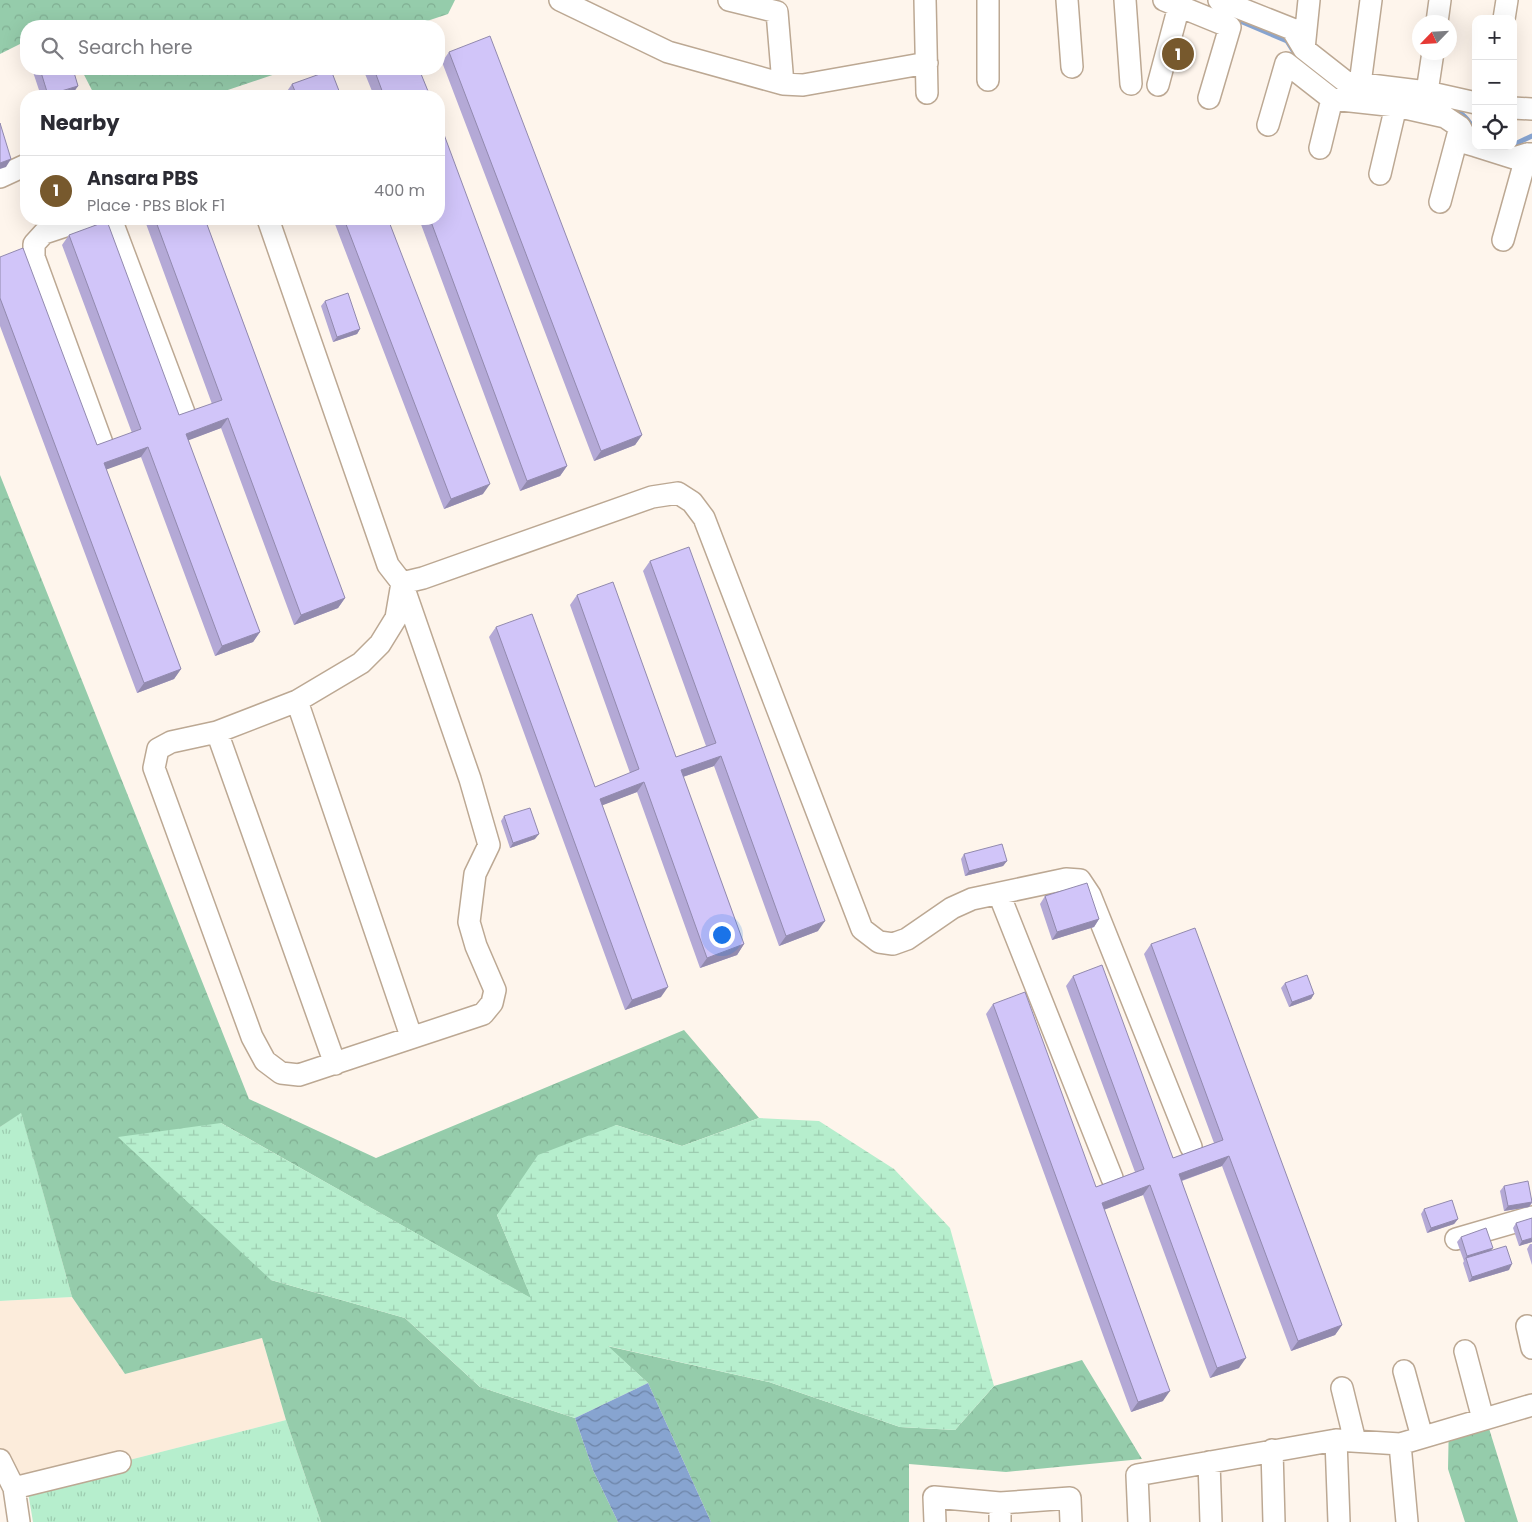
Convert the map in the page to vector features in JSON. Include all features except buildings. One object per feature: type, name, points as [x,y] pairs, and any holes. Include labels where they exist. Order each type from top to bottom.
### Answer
[{"type":"street","points":[[560,0],[668,52],[783,84],[803,85],[927,62]]},
{"type":"street","points":[[729,0],[776,12],[783,84]]},
{"type":"street","points":[[925,0],[928,93]]},
{"type":"street","points":[[988,0],[988,80]]},
{"type":"street","points":[[1066,0],[1072,67]]},
{"type":"street","points":[[1125,0],[1131,84]]},
{"type":"street","points":[[1219,0],[1240,4],[1292,29],[1304,49],[1346,82],[1427,92],[1472,102]]},
{"type":"street","points":[[1304,49],[1309,0]]},
{"type":"street","points":[[1360,84],[1371,0]]},
{"type":"street","points":[[1437,15],[1440,0]]},
{"type":"street","points":[[1505,15],[1507,0]]},
{"type":"street","points":[[1158,84],[1171,3],[1230,27],[1209,98]]},
{"type":"street","points":[[1427,92],[1431,60]]},
{"type":"street","points":[[1268,125],[1286,63],[1332,99],[1396,106],[1445,117],[1460,127],[1469,144],[1472,145]]},
{"type":"street","points":[[1320,148],[1332,99]]},
{"type":"street","points":[[1380,174],[1396,106]]},
{"type":"street","points":[[1517,108],[1532,109]]},
{"type":"street","points":[[1440,202],[1460,127]]},
{"type":"street","points":[[1489,150],[1514,158],[1530,154]]},
{"type":"street","points":[[1503,240],[1530,154]]},
{"type":"street","points":[[0,177],[20,168]]},
{"type":"street","points":[[68,225],[44,233],[34,244],[34,257],[102,443]]},
{"type":"street","points":[[113,225],[186,418]]},
{"type":"street","points":[[270,225],[388,565],[402,583],[470,779],[489,845],[475,874],[470,922],[476,946],[494,990],[492,1003],[483,1014],[411,1036],[299,1075],[281,1073],[265,1061],[252,1037],[154,768],[158,749],[171,742],[217,732],[297,701],[361,663],[380,644],[396,618],[402,583]]},
{"type":"street","points":[[402,583],[652,497],[678,493],[692,502],[704,518],[862,929],[879,942],[893,944],[907,939],[952,908],[972,899],[1066,878],[1080,880],[1090,895],[1191,1147]]},
{"type":"street","points":[[297,701],[411,1036]]},
{"type":"street","points":[[217,732],[335,1064]]},
{"type":"street","points":[[999,894],[1112,1178]]},
{"type":"street","points":[[1456,1239],[1532,1217]]},
{"type":"street","points":[[1527,1326],[1532,1348]]},
{"type":"street","points":[[1465,1351],[1483,1419]]},
{"type":"street","points":[[1404,1371],[1422,1437]]},
{"type":"street","points":[[1339,1522],[1346,1441],[1342,1388]]},
{"type":"street","points":[[1139,1522],[1137,1475],[1272,1450],[1346,1441],[1400,1444],[1532,1405]]},
{"type":"street","points":[[1400,1444],[1407,1522]]},
{"type":"street","points":[[1272,1450],[1274,1522]]},
{"type":"street","points":[[0,1460],[14,1488],[19,1522]]},
{"type":"street","points":[[14,1488],[120,1462]]},
{"type":"street","points":[[1209,1462],[1211,1522]]},
{"type":"street","points":[[935,1522],[934,1498],[1000,1512],[1070,1498],[1071,1522]]},
{"type":"shaded area","points":[[72,1297],[125,1374],[262,1338],[286,1420],[27,1486],[0,1455],[0,1301]]},
{"type":"green space","points":[[0,0],[455,0],[448,14],[430,20],[20,20],[20,44],[0,54]]},
{"type":"green space","points":[[84,75],[272,75],[228,90],[92,90]]},
{"type":"green space","points":[[0,475],[249,1099],[376,1158],[684,1030],[759,1118],[682,1146],[616,1125],[497,1215],[532,1299],[221,1123],[271,1280],[405,1318],[480,1387],[575,1418],[593,1470],[618,1522],[321,1522],[286,1420],[262,1338],[125,1374],[72,1297],[21,1113],[0,1127]]},
{"type":"green space","points":[[21,1112],[72,1297],[0,1301],[0,1127]]},
{"type":"green space","points":[[759,1118],[819,1121],[894,1169],[950,1228],[994,1386],[955,1430],[900,1427],[769,1382],[608,1346],[648,1383],[575,1418],[480,1387],[405,1318],[271,1280],[118,1137],[221,1123],[531,1298],[497,1215],[538,1155],[616,1125],[682,1146]]},
{"type":"green space","points":[[607,1346],[769,1382],[900,1427],[955,1430],[994,1386],[1082,1360],[1142,1459],[1006,1472],[909,1464],[909,1522],[711,1522],[648,1383]]},
{"type":"green space","points":[[1483,1409],[1518,1522],[1465,1522],[1448,1469],[1449,1419]]},
{"type":"green space","points":[[286,1420],[321,1522],[33,1522],[27,1486]]},
{"type":"water","points":[[648,1383],[711,1522],[618,1522],[593,1470],[575,1418]]},
{"type":"waterway","points":[[1233,18],[1287,41],[1297,57],[1339,91],[1342,91]]},
{"type":"waterway","points":[[1446,108],[1457,111],[1465,116],[1472,126]]},
{"type":"waterway","points":[[1517,143],[1532,136]]},
{"type":"place","name":"Ansara PBS","points":[[1178,54]]}]
